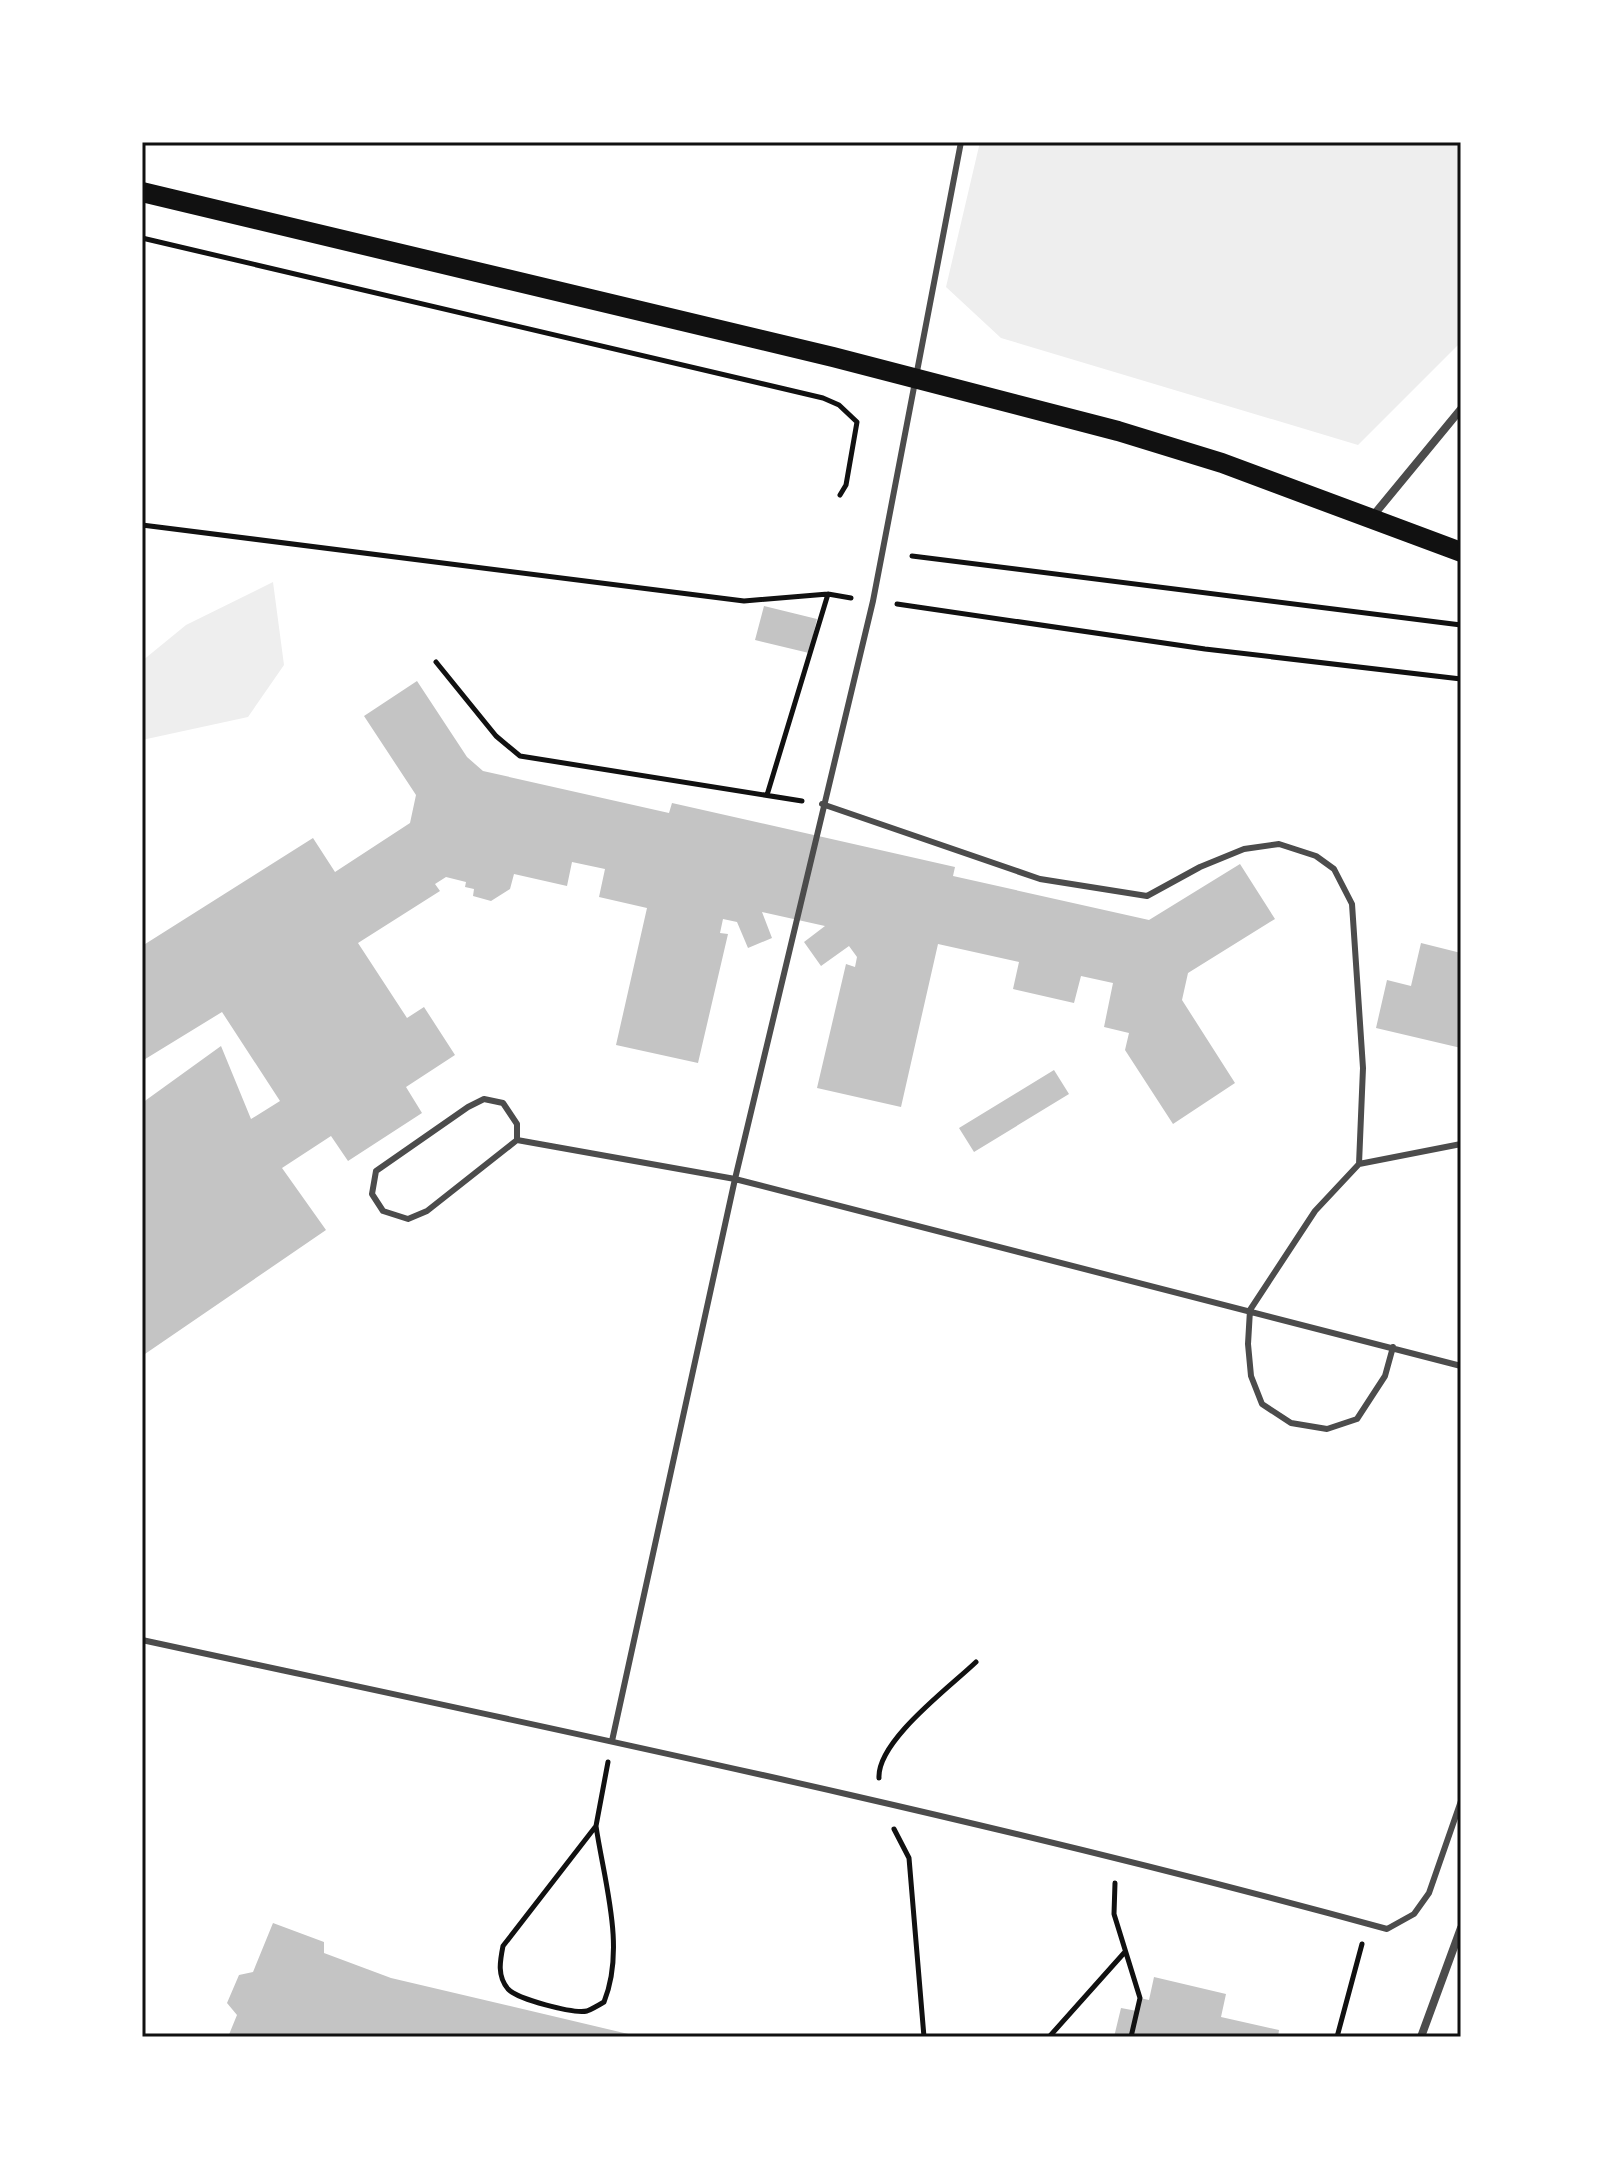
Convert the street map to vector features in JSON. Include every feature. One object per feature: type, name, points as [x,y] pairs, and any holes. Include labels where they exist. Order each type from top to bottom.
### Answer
[{"type":"main road","points":[[142,192],[1118,431],[1222,463],[1461,552]]},
{"type":"street","points":[[1372,517],[1461,409]]},
{"type":"street","points":[[1421,2037],[1461,1928]]},
{"type":"lane","points":[[612,1741],[735,1179],[822,804],[873,601],[961,142]]},
{"type":"lane","points":[[822,804],[1040,879],[1147,896],[1200,867],[1244,849],[1279,844],[1316,856],[1334,869],[1352,904],[1363,1068],[1359,1164]]},
{"type":"lane","points":[[517,1140],[517,1124],[503,1103],[484,1099],[376,1171],[372,1194],[383,1211],[408,1219],[427,1211],[517,1140],[735,1179],[1461,1366]]},
{"type":"lane","points":[[1393,1347],[1385,1376],[1357,1419],[1327,1429],[1291,1423],[1262,1404],[1251,1376],[1248,1344],[1250,1310],[1315,1211],[1359,1164],[1461,1144]]},
{"type":"lane","points":[[142,1640],[612,1741],[1116,1858],[1387,1929],[1414,1914],[1429,1893],[1461,1801]]},
{"type":"path","points":[[142,238],[823,398],[839,405],[857,422],[846,485],[840,495]]},
{"type":"path","points":[[823,398],[825,387]]},
{"type":"path","points":[[142,525],[744,601],[828,594],[1205,649],[1461,679]]},
{"type":"path","points":[[912,556],[1461,625]]},
{"type":"path","points":[[767,795],[828,594]]},
{"type":"path","points":[[436,662],[496,736],[520,756],[822,804]]},
{"type":"path","points":[[596,1826],[503,1946],[499,1970],[508,1990],[525,1998],[587,2011],[604,2002],[611,1985],[615,1956],[596,1826],[612,1741]]},
{"type":"path","points":[[1116,1858],[1114,1914],[1140,1998],[1131,2037]]},
{"type":"path","points":[[1337,2037],[1367,1923]]},
{"type":"path","points":[[1049,2037],[1125,1953]]},
{"type":"shaded area","points":[[980,142],[1461,142],[1461,342],[1358,445],[1001,338],[946,287]]},
{"type":"shaded area","points":[[273,582],[284,665],[248,717],[142,740],[142,661],[186,625]]},
{"type":"building","points":[[764,606],[817,619],[809,653],[755,640]]},
{"type":"building","points":[[417,681],[467,757],[483,771],[669,813],[672,803],[955,867],[953,876],[1149,920],[1240,864],[1275,919],[1188,973],[1182,1000],[1235,1083],[1173,1124],[1125,1050],[1129,1033],[1104,1027],[1113,983],[1081,976],[1074,1003],[1013,989],[1019,962],[938,944],[901,1107],[817,1088],[846,964],[855,967],[857,957],[849,946],[821,966],[804,942],[825,926],[762,912],[772,938],[748,948],[737,922],[723,919],[720,933],[728,934],[698,1063],[616,1045],[647,908],[599,897],[605,869],[572,862],[567,886],[514,874],[510,889],[491,901],[473,896],[474,889],[465,887],[466,882],[446,877],[435,884],[440,891],[358,943],[407,1018],[424,1007],[455,1055],[406,1087],[422,1113],[348,1161],[331,1136],[282,1168],[326,1230],[142,1356],[142,1103],[221,1046],[251,1119],[280,1101],[222,1012],[142,1061],[142,946],[313,838],[335,872],[410,823],[416,795],[364,716]]},
{"type":"building","points":[[1421,943],[1461,953],[1461,1048],[1376,1028],[1387,980],[1411,986]]},
{"type":"building","points":[[1054,1070],[1069,1094],[974,1152],[959,1128]]},
{"type":"building","points":[[273,1923],[324,1942],[324,1953],[391,1978],[641,2037],[228,2037],[237,2015],[227,2003],[239,1975],[253,1972]]},
{"type":"building","points":[[1154,1977],[1226,1994],[1221,2017],[1279,2030],[1278,2037],[1114,2037],[1121,2008],[1137,2011],[1140,1998],[1149,2000]]}]
